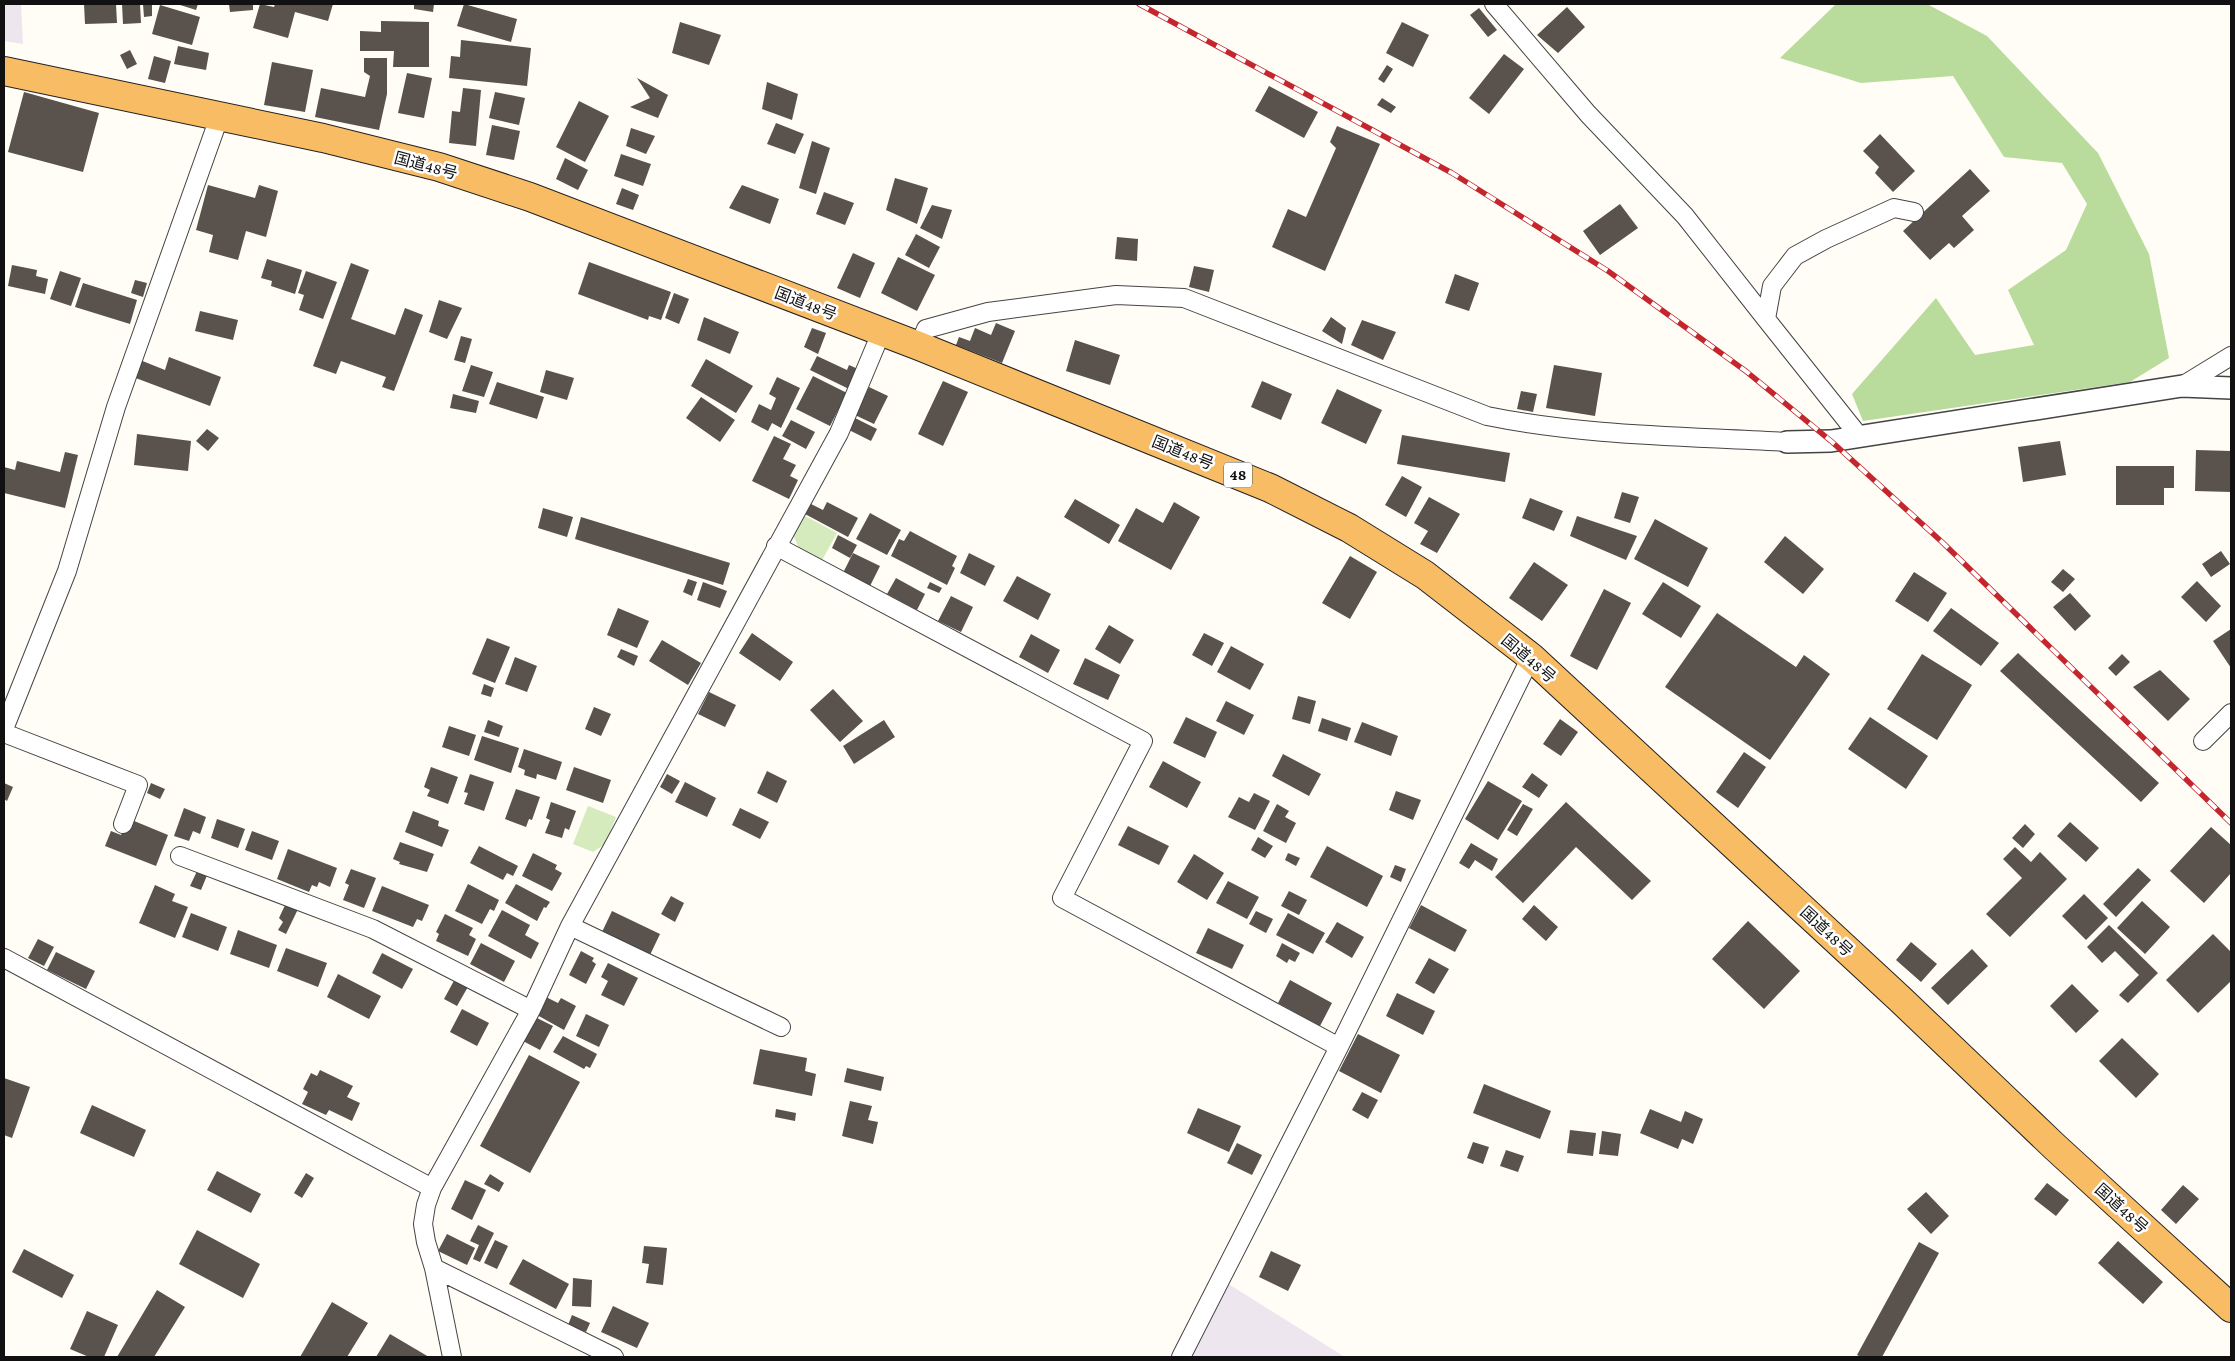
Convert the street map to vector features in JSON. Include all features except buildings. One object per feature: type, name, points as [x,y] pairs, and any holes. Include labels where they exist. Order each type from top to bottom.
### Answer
[{"type":"highway","name":"国道48号","points":[[4,71],[220,115],[439,167],[577,214],[919,346],[1270,488],[1349,528],[1425,575],[1531,657],[1900,999],[2055,1147],[2227,1295]]},
{"type":"street","points":[[1494,4],[1588,114],[1685,216],[1859,436]]},
{"type":"street","points":[[4,729],[67,571],[116,407],[220,115]]},
{"type":"street","points":[[1766,319],[1772,286],[1795,256],[1826,239],[1894,208],[1914,212]]},
{"type":"street","points":[[919,346],[926,329],[988,312],[1116,295],[1184,298],[1487,416],[1531,425],[1787,442],[1831,441],[2182,386],[2231,388]]},
{"type":"street","points":[[452,1357],[423,1224],[432,1188],[531,1010],[570,926],[839,433],[882,333]]},
{"type":"street","points":[[2182,386],[2231,356]]},
{"type":"street","points":[[776,546],[1144,741],[1062,898],[1339,1047]]},
{"type":"street","points":[[1181,1357],[1339,1047],[1531,657]]},
{"type":"street","points":[[2203,741],[2231,713]]},
{"type":"street","points":[[4,733],[138,785],[123,824]]},
{"type":"street","points":[[180,856],[373,928],[531,1010]]},
{"type":"street","points":[[570,926],[781,1027]]},
{"type":"street","points":[[4,958],[432,1188]]},
{"type":"street","points":[[434,1268],[614,1357]]},
{"type":"shaded area","points":[[4,4],[21,4],[23,44],[4,41]]},
{"type":"shaded area","points":[[1227,1283],[1345,1357],[1190,1357]]},
{"type":"green space","points":[[1836,4],[1927,4],[1987,36],[2098,153],[2149,254],[2169,358],[2130,382],[1863,421],[1852,394],[1936,298],[1975,355],[2034,345],[2008,290],[2066,250],[2087,204],[2062,163],[2004,157],[1953,76],[1861,83],[1780,58]]},
{"type":"green space","points":[[803,515],[837,533],[820,564],[801,553],[793,535]]},
{"type":"green space","points":[[588,806],[616,817],[605,844],[593,852],[573,844]]},
{"type":"railway","points":[[1139,4],[1452,173],[1608,271],[1747,372],[1831,441],[1942,542],[2231,823]]}]
